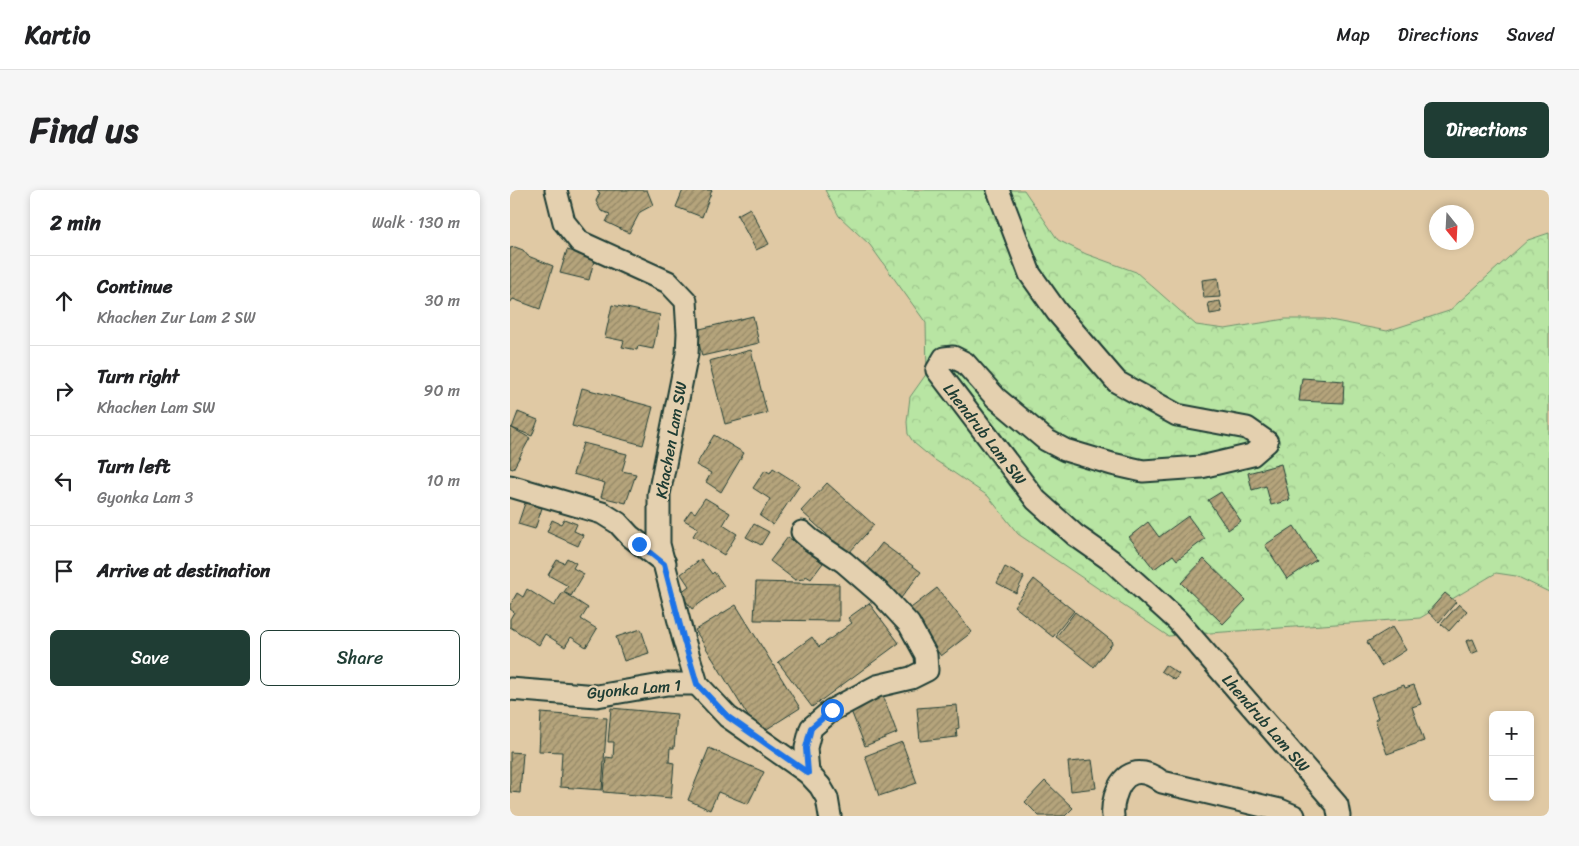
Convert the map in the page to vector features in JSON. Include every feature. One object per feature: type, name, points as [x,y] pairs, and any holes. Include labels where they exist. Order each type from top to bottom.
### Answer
[{"type":"street","name":"Khachen Lam SW","points":[[556,190],[564,222],[580,242],[668,282],[686,301],[687,354],[659,494],[659,544],[683,637],[700,688],[728,717],[808,773],[820,786],[827,798],[830,816]]},
{"type":"street","name":"Lhendrub Lam SW","points":[[998,190],[1030,274],[1057,312],[1117,382],[1177,415],[1247,428],[1267,442],[1252,455],[1210,465],[1143,471],[1065,450],[1046,440],[996,398],[965,363],[953,357],[944,358],[937,370],[1036,500],[1075,535],[1112,561],[1177,620],[1337,805],[1339,816]]},
{"type":"street","points":[[510,486],[602,513],[618,522],[630,536],[664,564]]},
{"type":"street","points":[[802,532],[844,562],[882,595],[909,624],[926,655],[927,662],[927,670],[911,678],[877,686],[832,710],[811,728],[806,748],[808,773]]},
{"type":"street","name":"Gyonka Lam 1","points":[[510,689],[597,696],[667,684],[700,688]]},
{"type":"street","points":[[542,700],[599,701],[700,688]]},
{"type":"street","points":[[1113,816],[1112,809],[1118,785],[1126,776],[1138,773],[1153,775],[1162,782],[1280,810],[1294,816]]},
{"type":"green space","points":[[825,190],[1024,190],[1058,240],[1086,254],[1136,272],[1196,325],[1225,329],[1285,319],[1325,319],[1387,331],[1449,311],[1528,240],[1549,233],[1549,592],[1516,576],[1496,573],[1420,618],[1168,636],[1018,534],[988,496],[932,458],[914,443],[908,434],[907,422],[910,397],[927,373],[926,323],[870,245],[839,216]]},
{"type":"building","points":[[596,190],[647,190],[653,205],[640,212],[629,233],[606,222],[610,214],[601,211],[596,201],[600,193]]},
{"type":"building","points":[[683,190],[712,190],[702,217],[676,207]]},
{"type":"building","points":[[750,208],[769,244],[756,250],[737,215]]},
{"type":"building","points":[[515,247],[523,250],[528,256],[553,266],[540,309],[513,299],[510,303],[510,248]]},
{"type":"building","points":[[567,250],[595,257],[589,280],[560,273]]},
{"type":"building","points":[[1218,278],[1220,297],[1204,298],[1202,280]]},
{"type":"building","points":[[1220,301],[1222,312],[1210,314],[1208,303]]},
{"type":"building","points":[[612,305],[660,315],[653,349],[638,346],[637,350],[622,347],[624,341],[605,337]]},
{"type":"building","points":[[753,316],[759,343],[702,356],[696,330]]},
{"type":"building","points":[[751,350],[767,413],[725,424],[709,361]]},
{"type":"building","points":[[1302,378],[1344,381],[1343,403],[1299,401]]},
{"type":"building","points":[[582,388],[653,407],[643,445],[572,426]]},
{"type":"building","points":[[518,412],[538,420],[532,436],[512,428]]},
{"type":"building","points":[[510,427],[530,438],[513,469],[510,468]]},
{"type":"building","points":[[714,435],[744,453],[721,492],[706,482],[711,473],[696,465]]},
{"type":"building","points":[[583,443],[627,454],[622,471],[636,474],[626,503],[601,497],[605,483],[573,474]]},
{"type":"building","points":[[1281,464],[1290,500],[1271,505],[1266,486],[1252,490],[1248,473]]},
{"type":"building","points":[[773,468],[800,485],[773,525],[760,516],[770,499],[753,488],[765,470],[770,473]]},
{"type":"building","points":[[827,483],[874,525],[848,554],[801,511]]},
{"type":"building","points":[[1221,492],[1241,521],[1228,530],[1208,500]]},
{"type":"building","points":[[705,498],[730,513],[723,525],[737,534],[724,555],[693,536],[698,528],[684,520],[691,510],[695,513]]},
{"type":"building","points":[[525,503],[542,508],[535,529],[518,524]]},
{"type":"building","points":[[1188,516],[1205,539],[1177,560],[1173,555],[1154,569],[1129,537],[1148,522],[1159,537]]},
{"type":"building","points":[[564,519],[577,524],[574,531],[583,535],[578,546],[547,532],[552,520],[561,524]]},
{"type":"building","points":[[754,524],[769,532],[761,545],[746,537]]},
{"type":"building","points":[[1294,526],[1316,560],[1287,579],[1265,545]]},
{"type":"building","points":[[788,537],[823,563],[811,579],[806,576],[804,579],[795,580],[770,561]]},
{"type":"building","points":[[882,543],[921,572],[901,598],[862,569]]},
{"type":"building","points":[[567,558],[576,563],[573,568],[584,574],[571,596],[564,592],[568,586],[548,575],[557,560],[564,563]]},
{"type":"building","points":[[701,559],[724,586],[692,609],[680,593],[689,586],[681,574]]},
{"type":"building","points":[[1204,559],[1246,600],[1223,624],[1181,583]]},
{"type":"building","points":[[1005,567],[1024,577],[1016,593],[997,583]]},
{"type":"building","points":[[1034,579],[1074,611],[1053,637],[1014,606]]},
{"type":"building","points":[[756,582],[839,584],[839,621],[754,620]]},
{"type":"building","points":[[937,588],[972,632],[941,656],[907,611]]},
{"type":"building","points":[[527,589],[554,606],[563,592],[588,608],[581,619],[597,629],[586,647],[571,637],[565,647],[545,634],[539,645],[510,627],[510,619],[514,612],[510,609],[510,605],[517,593],[523,597]]},
{"type":"building","points":[[1445,593],[1456,602],[1439,622],[1428,612]]},
{"type":"building","points":[[869,603],[899,643],[812,707],[778,662],[812,637],[819,647],[852,623],[848,618]]},
{"type":"building","points":[[1459,604],[1467,611],[1449,631],[1441,624]]},
{"type":"building","points":[[736,605],[800,708],[759,734],[695,630]]},
{"type":"building","points":[[1075,612],[1113,642],[1094,667],[1056,637]]},
{"type":"building","points":[[1392,627],[1406,650],[1381,666],[1367,642]]},
{"type":"building","points":[[641,629],[649,653],[624,661],[616,637]]},
{"type":"building","points":[[1473,639],[1478,651],[1471,654],[1466,641]]},
{"type":"building","points":[[1165,665],[1179,674],[1175,680],[1161,671]]},
{"type":"building","points":[[1404,685],[1405,688],[1414,685],[1421,704],[1412,707],[1424,741],[1387,754],[1375,720],[1378,718],[1371,697]]},
{"type":"building","points":[[882,693],[897,733],[865,746],[849,706]]},
{"type":"building","points":[[957,705],[959,728],[956,729],[957,737],[920,741],[917,708]]},
{"type":"building","points":[[611,708],[677,714],[674,748],[670,748],[669,762],[674,763],[671,798],[603,792],[606,757],[613,758],[614,742],[608,742]]},
{"type":"building","points":[[541,713],[607,718],[602,790],[560,787],[562,752],[539,751]]},
{"type":"building","points":[[902,742],[917,783],[879,796],[865,756]]},
{"type":"building","points":[[709,748],[764,772],[748,804],[718,792],[710,810],[688,800]]},
{"type":"building","points":[[510,752],[523,753],[520,793],[510,792]]},
{"type":"building","points":[[1092,760],[1096,788],[1071,791],[1068,762]]},
{"type":"building","points":[[1045,781],[1073,808],[1065,816],[1039,816],[1025,802]]},
{"type":"route","points":[[639,544],[664,564],[697,684],[728,717],[808,773],[806,748],[811,728],[832,710]]}]
